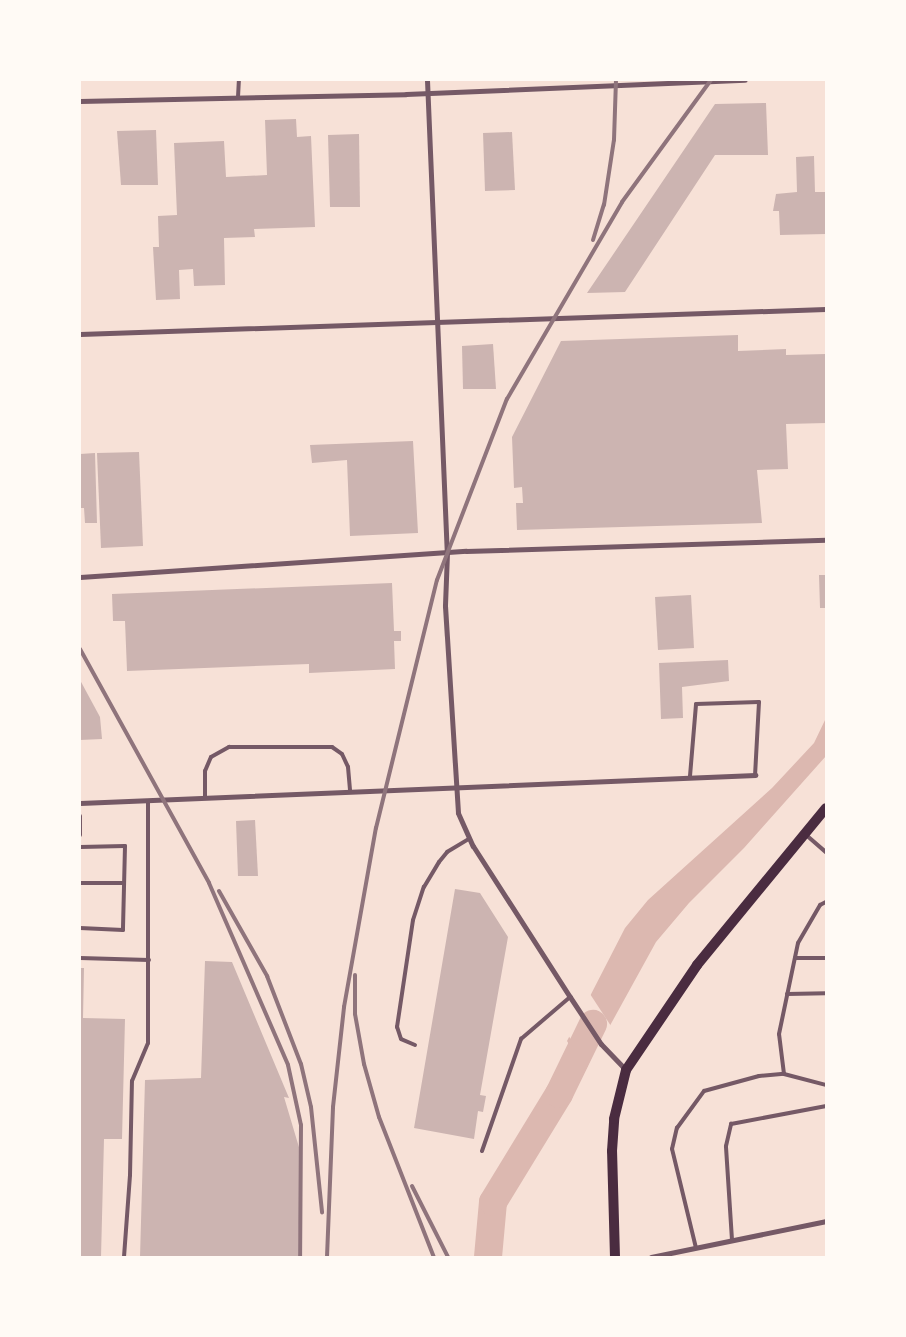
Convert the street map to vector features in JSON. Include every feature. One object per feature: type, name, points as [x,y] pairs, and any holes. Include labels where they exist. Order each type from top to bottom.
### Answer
[{"type":"main road","points":[[615,1257],[612,1150],[614,1119],[626,1070],[697,965],[826,808]]},
{"type":"street","points":[[427,80],[446,553],[445,606],[455,789],[460,822],[469,839],[601,1044],[626,1070]]},
{"type":"street","points":[[80,101],[428,93],[746,80]]},
{"type":"street","points":[[80,334],[826,308]]},
{"type":"street","points":[[80,577],[446,553],[826,540]]},
{"type":"street","points":[[80,802],[455,789],[690,776],[754,775]]},
{"type":"street","points":[[652,1257],[826,1221]]},
{"type":"lane","points":[[238,80],[238,97]]},
{"type":"lane","points":[[690,776],[696,704],[759,702],[754,775]]},
{"type":"lane","points":[[205,798],[205,771],[211,757],[228,747],[332,747],[342,754],[348,767],[350,792]]},
{"type":"lane","points":[[124,1257],[130,1175],[132,1081],[148,1042],[148,801]]},
{"type":"lane","points":[[80,816],[80,835]]},
{"type":"lane","points":[[804,834],[826,852]]},
{"type":"lane","points":[[415,1046],[401,1039],[397,1027],[413,920],[424,887],[438,862],[446,852],[469,839]]},
{"type":"lane","points":[[80,847],[125,846],[123,930],[80,928]]},
{"type":"lane","points":[[80,883],[124,883]]},
{"type":"lane","points":[[784,1074],[779,1034],[798,943],[820,905],[826,902]]},
{"type":"lane","points":[[80,958],[149,960]]},
{"type":"lane","points":[[795,958],[826,958]]},
{"type":"lane","points":[[787,994],[826,993]]},
{"type":"lane","points":[[482,1151],[521,1038],[570,997]]},
{"type":"lane","points":[[696,1248],[672,1149],[677,1128],[704,1091],[759,1076],[784,1074],[826,1085]]},
{"type":"lane","points":[[732,1240],[726,1146],[731,1124],[826,1106]]},
{"type":"shaded area","points":[[826,718],[826,756],[744,848],[689,903],[656,942],[585,1071],[567,1041],[625,928],[648,900],[772,788],[814,743]]},
{"type":"pier","points":[[590,994],[611,1026],[589,1067],[568,1035]]},
{"type":"building","points":[[766,103],[768,155],[715,155],[625,292],[587,293],[715,104]]},
{"type":"building","points":[[296,119],[297,137],[311,136],[315,227],[254,229],[255,237],[224,238],[225,285],[194,286],[193,269],[179,270],[180,299],[156,300],[153,247],[159,247],[158,216],[177,215],[174,143],[224,141],[226,177],[267,175],[265,120]]},
{"type":"building","points":[[156,130],[158,185],[121,185],[117,131]]},
{"type":"building","points":[[512,132],[515,190],[485,191],[483,133]]},
{"type":"building","points":[[359,134],[360,207],[330,207],[328,135]]},
{"type":"building","points":[[814,156],[815,192],[826,192],[826,234],[780,235],[779,211],[773,211],[776,194],[797,192],[796,157]]},
{"type":"building","points":[[738,335],[738,351],[786,349],[786,355],[826,354],[826,423],[786,424],[788,469],[757,470],[762,523],[517,530],[516,503],[523,503],[522,487],[514,488],[512,437],[561,341]]},
{"type":"building","points":[[493,344],[496,389],[463,389],[462,346]]},
{"type":"building","points":[[413,441],[418,533],[350,536],[347,460],[312,463],[310,445]]},
{"type":"building","points":[[139,452],[143,546],[101,548],[97,453]]},
{"type":"building","points":[[95,453],[97,523],[85,523],[84,508],[80,508],[80,454]]},
{"type":"building","points":[[819,575],[826,575],[826,608],[820,608]]},
{"type":"building","points":[[392,583],[394,631],[401,631],[401,641],[394,641],[395,669],[309,673],[309,664],[127,671],[125,621],[113,621],[112,594]]},
{"type":"building","points":[[691,595],[694,648],[658,650],[655,597]]},
{"type":"building","points":[[728,660],[729,681],[682,687],[683,718],[661,719],[659,663]]},
{"type":"building","points":[[80,680],[100,717],[102,739],[80,740]]},
{"type":"building","points":[[255,820],[258,876],[238,876],[236,821]]},
{"type":"building","points":[[455,889],[480,893],[508,937],[480,1095],[486,1096],[483,1112],[478,1111],[474,1139],[414,1128]]},
{"type":"building","points":[[205,961],[232,962],[289,1098],[284,1097],[301,1154],[298,1257],[140,1257],[145,1080],[201,1078]]},
{"type":"building","points":[[80,968],[84,968],[83,1018],[125,1019],[122,1139],[104,1139],[101,1257],[80,1257]]},
{"type":"waterway","points":[[488,1257],[493,1202],[559,1094],[593,1024]]},
{"type":"railway","points":[[593,240],[604,205],[614,140],[616,80]]},
{"type":"railway","points":[[327,1257],[333,1107],[344,1007],[376,828],[437,580],[507,399],[622,202],[711,80]]},
{"type":"railway","points":[[80,649],[209,883],[288,1065],[301,1125],[300,1257]]},
{"type":"railway","points":[[219,891],[267,976],[301,1064],[311,1107],[322,1212]]},
{"type":"railway","points":[[355,975],[355,1014],[364,1064],[379,1117],[434,1257]]},
{"type":"railway","points":[[412,1186],[448,1257]]}]
